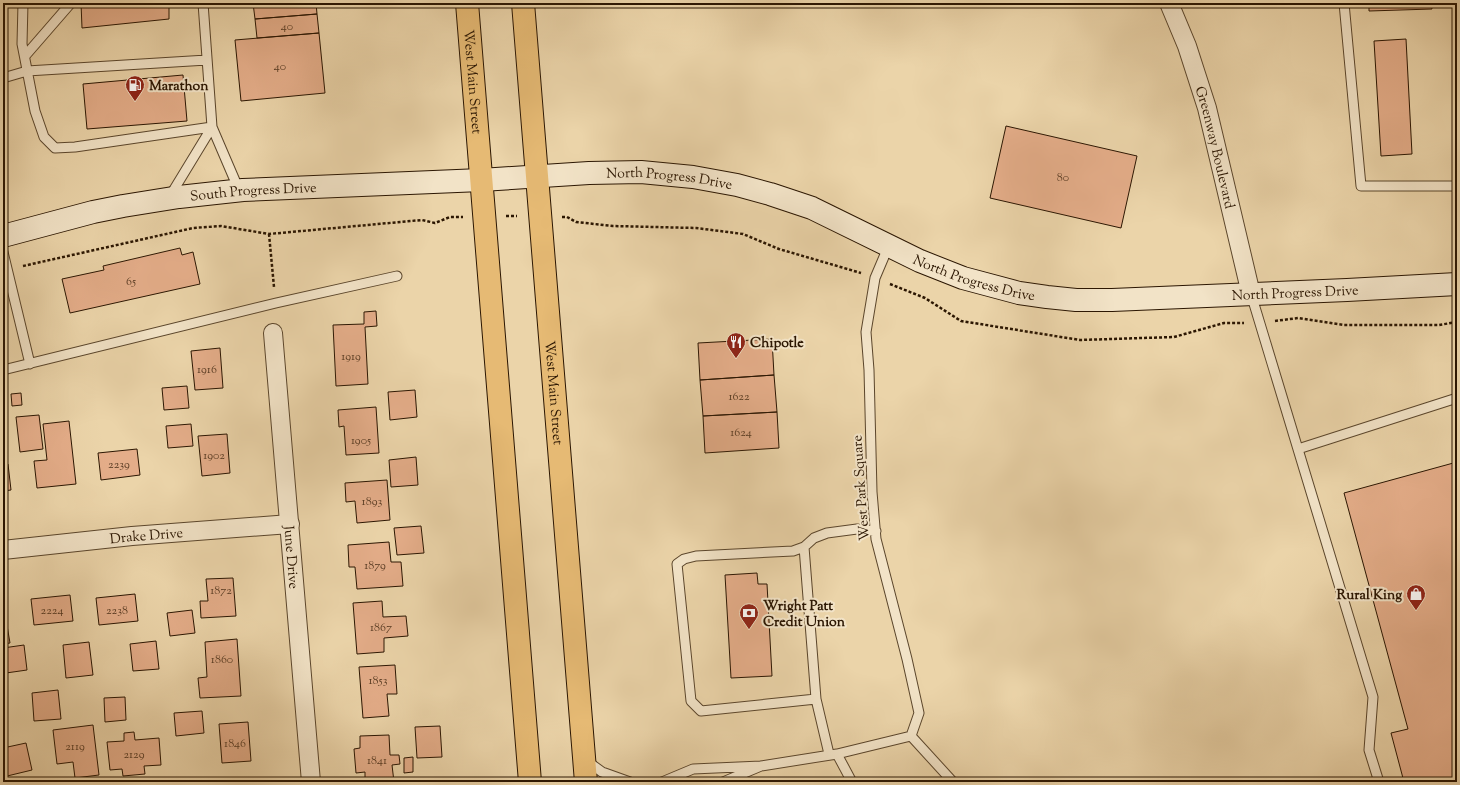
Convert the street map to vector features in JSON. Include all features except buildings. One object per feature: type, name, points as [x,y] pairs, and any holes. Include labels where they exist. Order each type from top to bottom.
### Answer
[{"type":"main road","name":"West Main Street","points":[[467,3],[483,216],[530,782]]},
{"type":"main road","name":"West Main Street","points":[[523,3],[586,782]]},
{"type":"street","name":"Greenway Boulevard","points":[[1169,3],[1187,46],[1207,108],[1251,294]]},
{"type":"street","name":"North Progress Drive","points":[[508,178],[641,172],[694,177],[737,185],[812,208],[920,261],[963,278],[1019,293],[1047,297],[1076,300],[1112,300],[1457,284]]},
{"type":"street","name":"South Progress Drive","points":[[3,236],[93,212],[168,199],[239,191],[508,178]]},
{"type":"street","name":"June Drive","points":[[273,333],[311,782]]},
{"type":"street","name":"Drake Drive","points":[[3,550],[132,536],[290,524]]},
{"type":"lane","points":[[23,3],[22,44],[35,111],[44,137],[55,148],[75,147],[212,127]]},
{"type":"lane","points":[[25,56],[71,3]]},
{"type":"lane","points":[[203,3],[212,127],[239,191]]},
{"type":"lane","points":[[1344,3],[1361,186],[1457,186]]},
{"type":"lane","points":[[3,78],[27,71],[206,60]]},
{"type":"lane","points":[[168,199],[212,127]]},
{"type":"lane","name":"West Park Square","points":[[889,246],[875,278],[866,332],[869,370],[872,492],[876,539],[907,659],[919,713],[911,736]]},
{"type":"lane","points":[[3,252],[30,364]]},
{"type":"lane","points":[[3,370],[276,303],[397,276]]},
{"type":"lane","points":[[1251,294],[1373,697],[1369,750],[1379,782]]},
{"type":"lane","points":[[1298,449],[1457,398]]},
{"type":"lane","points":[[816,699],[701,711],[691,701],[677,564],[684,559],[696,556],[792,551],[804,547],[814,538],[827,533],[857,529],[876,531]]},
{"type":"lane","points":[[804,547],[816,699],[833,754],[852,782]]},
{"type":"lane","points":[[662,782],[693,769],[761,766],[833,754],[911,736],[953,782]]},
{"type":"lane","points":[[584,759],[602,772],[630,782]]},
{"type":"lane","points":[[724,782],[761,766]]},
{"type":"path","points":[[7,269],[193,228],[221,226],[269,234],[422,220],[435,223],[450,217],[567,217],[576,222],[613,226],[696,228],[743,234],[779,249],[875,278],[925,298],[961,321],[1080,340],[1174,337],[1224,323],[1260,322],[1298,318],[1344,324],[1439,325],[1457,322]]},
{"type":"path","points":[[269,234],[276,303]]},
{"type":"place","name":"Marathon","points":[[135,102]]},
{"type":"place","name":"Chipotle","points":[[736,359]]},
{"type":"place","name":"Rural King","points":[[1416,611]]},
{"type":"place","name":"Wright Patt Credit Union","points":[[749,630]]}]
